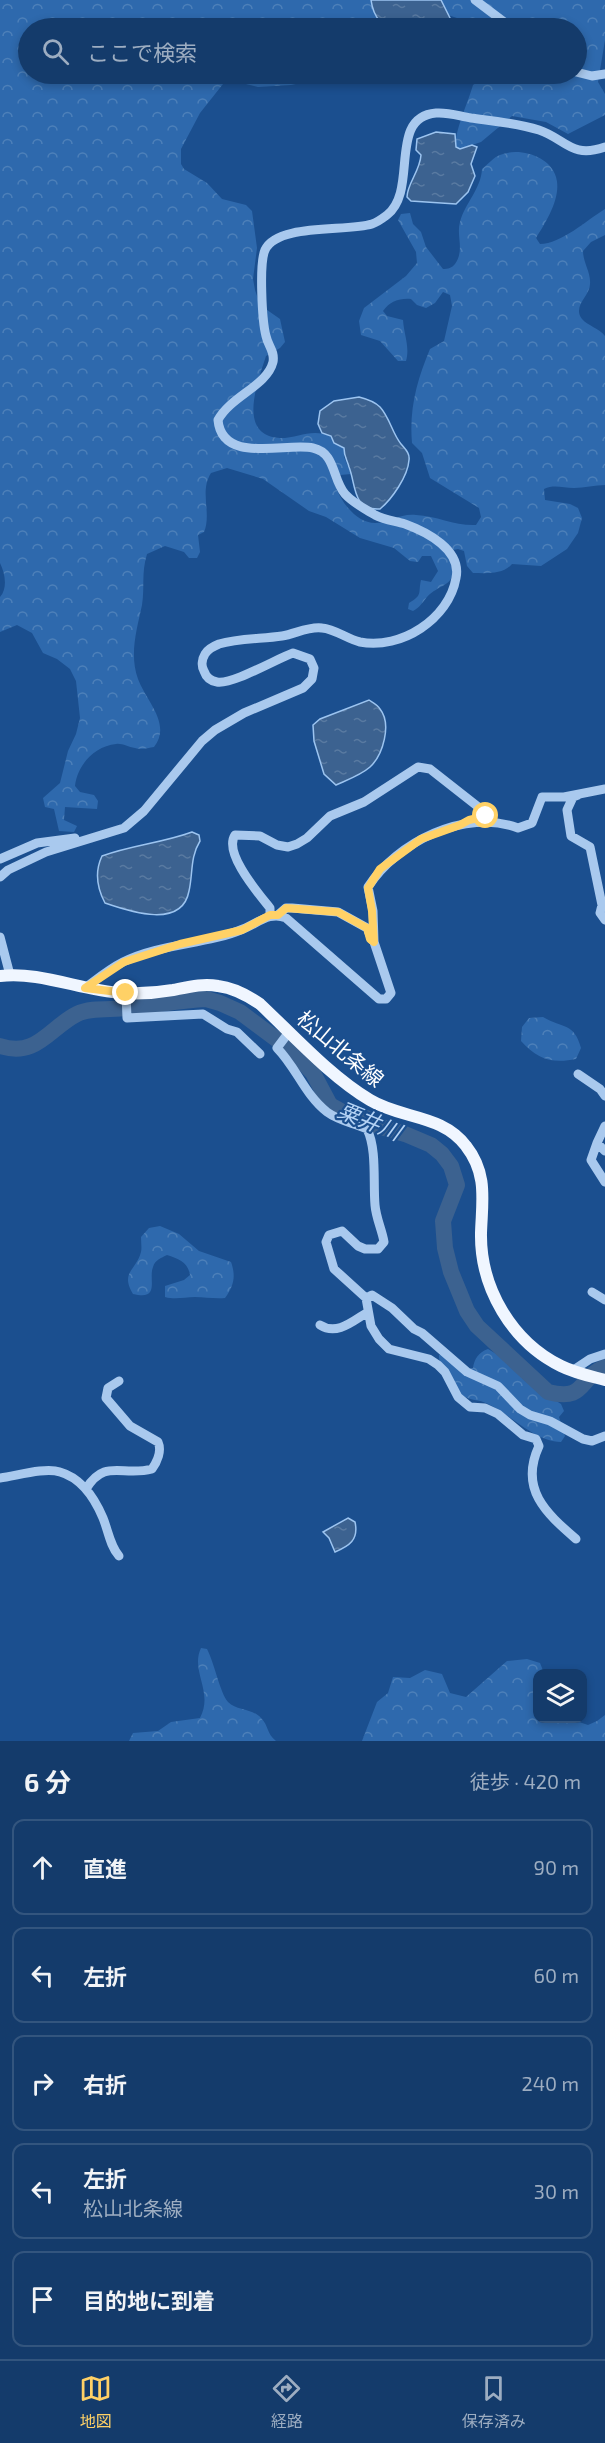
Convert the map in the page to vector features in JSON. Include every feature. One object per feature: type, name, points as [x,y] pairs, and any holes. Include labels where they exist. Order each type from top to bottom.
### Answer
[{"type":"main road","name":"松山北条線","points":[[5,975],[126,997],[199,985],[220,986],[245,994],[284,1039],[372,1102],[446,1127],[459,1137],[476,1160],[483,1180],[483,1251],[489,1281],[502,1311],[519,1334],[545,1358],[576,1372],[604,1379]]},
{"type":"street","points":[[475,0],[499,18]]},
{"type":"street","points":[[587,74],[605,74]]},
{"type":"street","points":[[0,877],[8,870],[42,854],[83,839],[124,828],[144,811],[202,741],[215,730],[244,713],[303,688],[312,679],[314,668],[310,659],[293,653],[230,681],[218,682],[209,679],[203,671],[203,656],[209,649],[220,644],[285,636],[319,627],[358,642],[388,643],[418,631],[429,622],[450,594],[456,578],[456,558],[419,530],[378,517],[346,495],[326,454],[306,447],[250,448],[229,440],[222,434],[218,420],[224,410],[257,385],[273,361],[273,351],[264,323],[262,272],[265,249],[286,235],[373,224],[392,211],[404,179],[407,138],[418,118],[426,115],[452,113],[529,127],[550,135],[568,148],[578,151],[588,152],[605,147]]},
{"type":"street","points":[[486,816],[486,813],[430,769],[418,767],[364,802],[330,816],[307,838],[297,844],[288,847],[277,845],[260,836],[235,835],[232,845],[236,857],[274,915],[286,918],[379,999],[386,999],[391,993],[374,942],[368,888],[380,869],[421,839],[469,820],[486,816],[512,821],[518,828]]},
{"type":"street","points":[[460,825],[497,822],[518,828],[532,823],[542,797],[564,797],[605,789]]},
{"type":"street","points":[[586,792],[573,797],[567,810],[572,836],[590,847],[602,904],[600,913],[605,920]]},
{"type":"street","points":[[0,859],[37,843],[68,838],[83,839]]},
{"type":"street","points":[[37,843],[42,854]]},
{"type":"street","points":[[85,988],[124,962],[180,944],[242,930],[286,908],[338,912],[367,928],[370,939],[374,942]]},
{"type":"street","points":[[0,937],[5,975]]},
{"type":"street","points":[[126,997],[127,1018],[203,1014],[237,1032],[260,1054]]},
{"type":"street","points":[[284,1039],[277,1048],[288,1059],[306,1089],[327,1112],[367,1129],[369,1133],[375,1163],[373,1180],[375,1208],[384,1242],[378,1249],[365,1250],[342,1231],[328,1234],[326,1242],[334,1269],[366,1298],[371,1326],[389,1349],[429,1359],[445,1372],[458,1397],[470,1407],[485,1408],[498,1414],[522,1435],[536,1439],[539,1446],[532,1462],[532,1474],[540,1502],[548,1515],[576,1539]]},
{"type":"street","points":[[578,1074],[605,1095]]},
{"type":"street","points":[[605,1126],[591,1160],[605,1182]]},
{"type":"street","points":[[597,1143],[605,1151]]},
{"type":"street","points":[[592,1292],[605,1300]]},
{"type":"street","points":[[366,1298],[372,1295],[392,1308],[453,1361],[467,1371],[498,1386],[520,1409],[530,1415],[550,1421],[583,1439],[592,1441],[605,1436]]},
{"type":"street","points":[[320,1326],[327,1330],[341,1329],[368,1312]]},
{"type":"street","points":[[576,1372],[590,1359],[605,1354]]},
{"type":"street","points":[[86,1489],[93,1477],[104,1470],[142,1472],[152,1469],[157,1462],[160,1446],[158,1442],[130,1426],[106,1398],[108,1388],[119,1381]]},
{"type":"street","points":[[0,1478],[52,1471],[61,1472],[86,1489],[101,1512],[114,1551],[118,1556]]},
{"type":"green space","points":[[0,0],[371,0],[378,18],[18,18],[18,84],[223,84],[200,113],[181,149],[181,164],[184,169],[207,183],[222,199],[246,205],[252,211],[257,248],[253,279],[255,290],[260,305],[280,319],[285,342],[280,348],[266,356],[255,392],[254,418],[258,428],[266,435],[287,438],[317,433],[331,436],[334,443],[344,448],[344,457],[351,474],[340,475],[334,482],[336,489],[349,509],[368,522],[380,523],[411,515],[476,525],[481,517],[479,508],[430,478],[422,453],[412,443],[413,406],[418,383],[430,349],[444,341],[452,306],[450,295],[443,292],[435,303],[426,308],[417,305],[411,299],[392,303],[383,311],[387,316],[403,320],[407,346],[406,361],[398,361],[380,341],[361,335],[359,321],[364,308],[406,276],[417,263],[416,252],[398,220],[401,214],[410,213],[413,224],[421,232],[426,247],[443,269],[451,267],[455,264],[459,254],[460,222],[479,183],[482,169],[498,156],[516,152],[541,159],[553,170],[556,177],[555,201],[536,238],[540,244],[565,236],[605,209],[605,235],[591,242],[583,251],[590,284],[580,305],[579,314],[582,319],[605,336],[605,485],[574,488],[555,486],[544,489],[545,500],[570,504],[578,508],[582,518],[578,533],[567,549],[541,566],[512,564],[494,573],[473,573],[467,566],[464,551],[453,550],[450,556],[453,566],[451,579],[432,592],[413,611],[408,609],[409,603],[418,596],[421,580],[431,582],[438,571],[431,556],[422,556],[418,562],[410,561],[394,548],[360,538],[326,517],[309,511],[263,479],[227,468],[211,473],[206,488],[206,525],[204,532],[198,535],[200,552],[197,558],[189,558],[184,552],[165,546],[147,554],[145,561],[143,598],[134,660],[138,679],[159,721],[159,738],[154,747],[140,749],[116,744],[101,749],[88,758],[79,771],[75,786],[80,792],[94,795],[98,801],[97,809],[65,807],[64,820],[77,826],[74,832],[59,831],[54,809],[45,807],[43,798],[60,783],[68,751],[76,734],[80,718],[76,681],[70,669],[57,659],[43,653],[32,633],[17,625],[0,632],[0,597],[5,580],[0,563]]},
{"type":"green space","points":[[441,0],[605,0],[605,40],[598,82],[605,94],[605,115],[568,134],[546,122],[512,116],[481,142],[460,149],[456,147],[459,126],[474,84],[587,84],[587,18],[457,18],[448,15]]},
{"type":"green space","points":[[246,84],[296,84],[291,85],[258,87]]},
{"type":"green space","points":[[543,1017],[567,1027],[575,1034],[581,1048],[576,1059],[560,1061],[546,1059],[533,1052],[521,1041],[522,1027],[529,1018]]},
{"type":"green space","points":[[160,1226],[179,1234],[199,1251],[231,1262],[233,1281],[225,1298],[165,1297],[165,1286],[184,1280],[190,1275],[185,1264],[167,1255],[154,1265],[150,1292],[142,1295],[133,1294],[129,1287],[128,1276],[141,1252],[141,1237],[149,1228]]},
{"type":"green space","points":[[488,1349],[503,1358],[525,1381],[561,1404],[564,1411],[559,1417],[565,1436],[561,1442],[542,1438],[488,1404],[462,1395],[443,1371],[439,1360],[439,1355],[445,1353],[468,1369],[473,1368],[478,1356]]},
{"type":"green space","points":[[201,1648],[207,1649],[222,1692],[228,1702],[257,1715],[264,1721],[276,1741],[129,1741],[133,1733],[158,1731],[171,1722],[200,1718],[205,1699],[198,1665]]},
{"type":"green space","points":[[527,1659],[540,1663],[542,1669],[533,1669],[533,1723],[588,1725],[605,1715],[605,1741],[362,1741],[377,1702],[388,1693],[393,1677],[410,1678],[425,1670],[442,1674],[450,1693],[466,1697],[507,1661]]},
{"type":"water","points":[[371,0],[441,0],[450,18],[378,18]]},
{"type":"water","points":[[436,132],[455,134],[456,147],[460,149],[472,145],[477,147],[471,164],[475,176],[468,192],[456,204],[411,201],[407,197],[420,161],[421,155],[416,150],[417,139]]},
{"type":"water","points":[[359,397],[380,407],[409,455],[403,480],[380,509],[364,506],[360,501],[344,448],[334,443],[331,436],[322,433],[318,424],[320,411],[334,401]]},
{"type":"water","points":[[369,700],[378,706],[384,715],[386,731],[379,755],[370,767],[336,785],[324,774],[314,741],[313,725],[320,719]]},
{"type":"water","points":[[192,832],[199,835],[200,841],[193,859],[189,891],[184,903],[177,910],[154,915],[105,903],[98,880],[98,868],[102,856]]},
{"type":"water","points":[[348,1518],[355,1522],[356,1533],[349,1545],[335,1552],[329,1538],[323,1532]]},
{"type":"waterway","name":"粟井川","points":[[0,1046],[13,1049],[33,1045],[67,1020],[89,1010],[206,999],[240,1012],[291,1050],[313,1073],[330,1105],[348,1115],[366,1118],[378,1126],[431,1145],[442,1154],[451,1166],[457,1185],[443,1221],[445,1248],[451,1272],[467,1311],[477,1326],[548,1392],[570,1394],[581,1387],[596,1371],[605,1367]]},
{"type":"route","points":[[126,993],[85,988],[124,962],[180,944],[242,930],[270,915],[278,915],[286,908],[338,912],[367,928],[370,939],[374,942],[368,888],[380,869],[421,839],[469,820],[486,816]]}]
